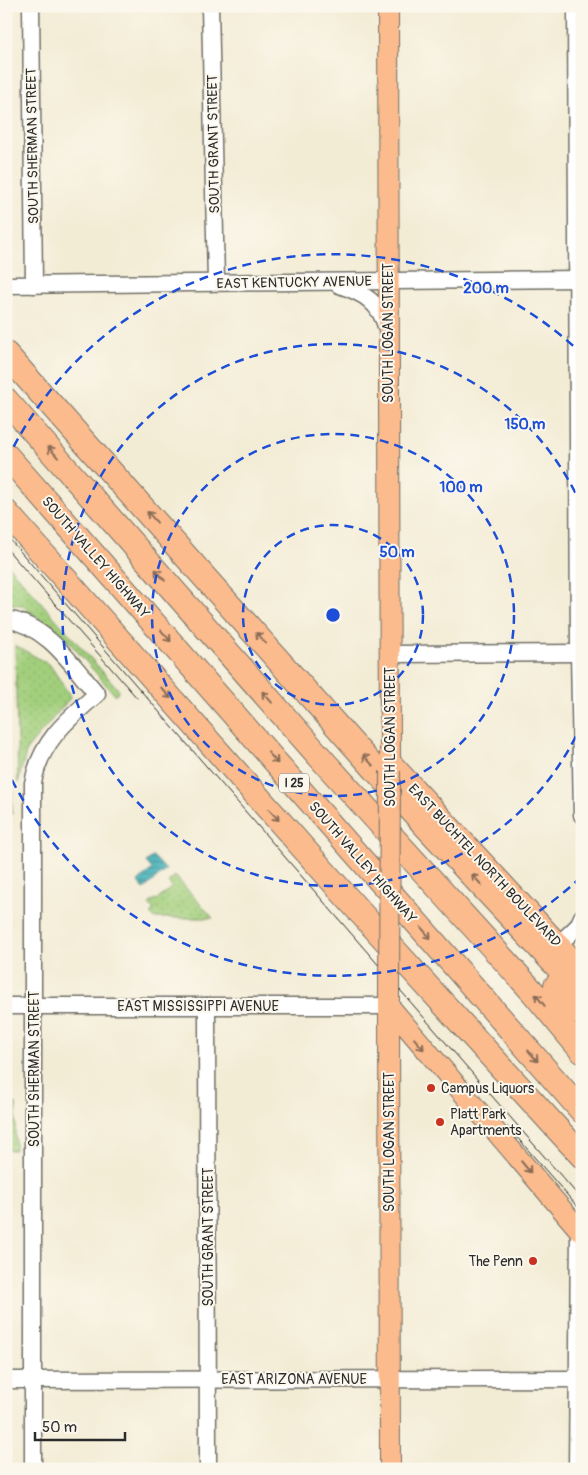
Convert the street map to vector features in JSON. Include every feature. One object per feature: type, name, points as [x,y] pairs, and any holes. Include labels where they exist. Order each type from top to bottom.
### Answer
[{"type":"highway","points":[[6,354],[423,823],[582,993]]},
{"type":"highway","name":"I 25","points":[[6,400],[326,764],[533,992],[582,1051]]},
{"type":"highway","name":"SOUTH VALLEY HIGHWAY","points":[[6,455],[582,1111]]},
{"type":"highway","points":[[6,500],[87,604]]},
{"type":"highway","points":[[6,512],[358,910],[582,1156]]},
{"type":"highway","points":[[326,764],[362,780],[440,866],[582,1014]]},
{"type":"highway","points":[[358,910],[535,1123],[582,1175]]},
{"type":"main road","name":"SOUTH LOGAN STREET","points":[[388,6],[390,1469]]},
{"type":"main road","name":"EAST BUCHTEL NORTH BOULEVARD","points":[[390,766],[582,969]]},
{"type":"main road","points":[[389,1002],[581,1232]]},
{"type":"street","name":"SOUTH SHERMAN STREET","points":[[31,6],[34,285]]},
{"type":"street","name":"SOUTH GRANT STREET","points":[[210,6],[216,282]]},
{"type":"street","points":[[576,6],[582,815]]},
{"type":"street","name":"EAST KENTUCKY AVENUE","points":[[6,285],[579,279]]},
{"type":"street","points":[[327,281],[359,292],[373,302],[382,315],[388,334]]},
{"type":"street","name":"SOUTH SHERMAN STREET","points":[[6,619],[24,623],[47,638],[97,694],[69,718],[50,739],[34,772],[32,796],[34,1006],[33,1469]]},
{"type":"street","points":[[390,654],[580,653]]},
{"type":"street","points":[[559,944],[578,926],[582,917]]},
{"type":"street","name":"EAST MISSISSIPPI AVENUE","points":[[6,1006],[207,1006],[389,1002]]},
{"type":"street","name":"SOUTH GRANT STREET","points":[[207,1006],[208,1469]]},
{"type":"street","points":[[577,1469],[581,1232]]},
{"type":"street","name":"EAST ARIZONA AVENUE","points":[[6,1380],[579,1379]]},
{"type":"green space","points":[[6,563],[119,690],[115,695],[68,641],[21,605],[6,604]]},
{"type":"green space","points":[[15,645],[50,665],[71,697],[27,749],[18,783]]},
{"type":"green space","points":[[12,787],[12,814],[6,813],[6,788]]},
{"type":"green space","points":[[175,876],[213,918],[154,918],[150,914],[154,910],[149,904],[155,899],[157,900],[172,887],[168,882]]},
{"type":"green space","points":[[6,1103],[16,1104],[15,1150],[6,1150]]},
{"type":"water","points":[[153,856],[166,870],[144,889],[138,882],[152,869],[146,862]]},
{"type":"tram line","points":[[6,535],[582,1200]]},
{"type":"tram line","points":[[6,548],[137,698]]},
{"type":"tram line","points":[[508,1127],[582,1212]]},
{"type":"place","name":"Campus Liquors","points":[[431,1088]]},
{"type":"place","name":"Platt Park Apartments","points":[[440,1122]]},
{"type":"place","name":"The Penn","points":[[533,1261]]}]
